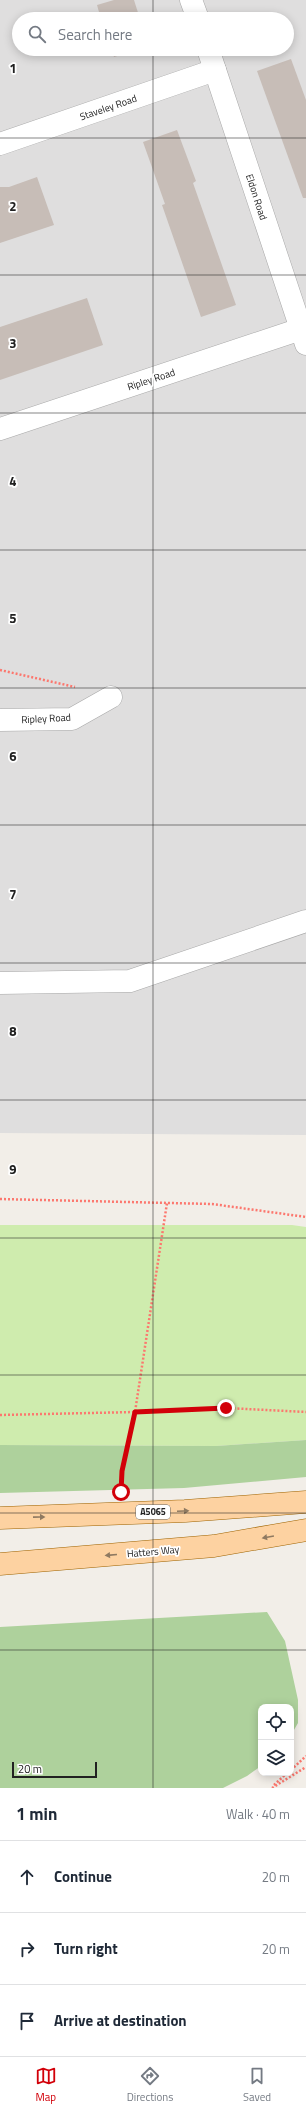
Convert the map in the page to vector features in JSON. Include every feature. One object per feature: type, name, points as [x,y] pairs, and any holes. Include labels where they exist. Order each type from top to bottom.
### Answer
[{"type":"main road","name":"A5065","points":[[0,1518],[185,1511],[306,1502]]},
{"type":"main road","name":"Hatters Way","points":[[0,1564],[214,1546],[306,1530]]},
{"type":"street","points":[[191,0],[195,12]]},
{"type":"street","name":"Eldon Road","points":[[210,56],[304,337]]},
{"type":"street","name":"Staveley Road","points":[[0,144],[215,70]]},
{"type":"street","name":"Ripley Road","points":[[0,429],[304,337]]},
{"type":"street","name":"Ripley Road","points":[[0,720],[72,719],[104,701]]},
{"type":"street","points":[[0,983],[130,980],[306,921]]},
{"type":"path","points":[[0,670],[80,688],[104,701]]},
{"type":"path","points":[[0,1199],[212,1204],[306,1217]]},
{"type":"path","points":[[121,1492],[122,1471],[135,1412],[166,1203]]},
{"type":"path","points":[[0,1415],[226,1408],[306,1412]]},
{"type":"path","points":[[294,1767],[306,1756]]},
{"type":"path","points":[[271,1788],[306,1767]]},
{"type":"path","points":[[271,1788],[284,1776]]},
{"type":"shaded area","points":[[0,0],[306,0],[306,1135],[0,1133]]},
{"type":"green space","points":[[0,1225],[292,1225],[306,1227],[306,1440],[216,1446],[0,1445]]},
{"type":"green space","points":[[306,1440],[306,1477],[184,1488],[0,1493],[0,1445],[216,1446]]},
{"type":"green space","points":[[267,1612],[285,1641],[298,1700],[298,1723],[294,1730],[294,1704],[258,1704],[258,1768],[247,1776],[223,1788],[0,1788],[0,1627]]},
{"type":"building","points":[[114,0],[134,0],[138,12],[99,12],[97,5]]},
{"type":"building","points":[[291,59],[306,100],[306,198],[303,198],[257,71]]},
{"type":"building","points":[[177,130],[196,181],[193,183],[236,305],[201,317],[162,205],[165,204],[143,142]]},
{"type":"building","points":[[37,177],[54,225],[0,243],[0,187],[9,187]]},
{"type":"building","points":[[87,298],[103,345],[0,380],[0,327]]},
{"type":"route","points":[[121,1492],[122,1471],[135,1412],[226,1408]]}]
